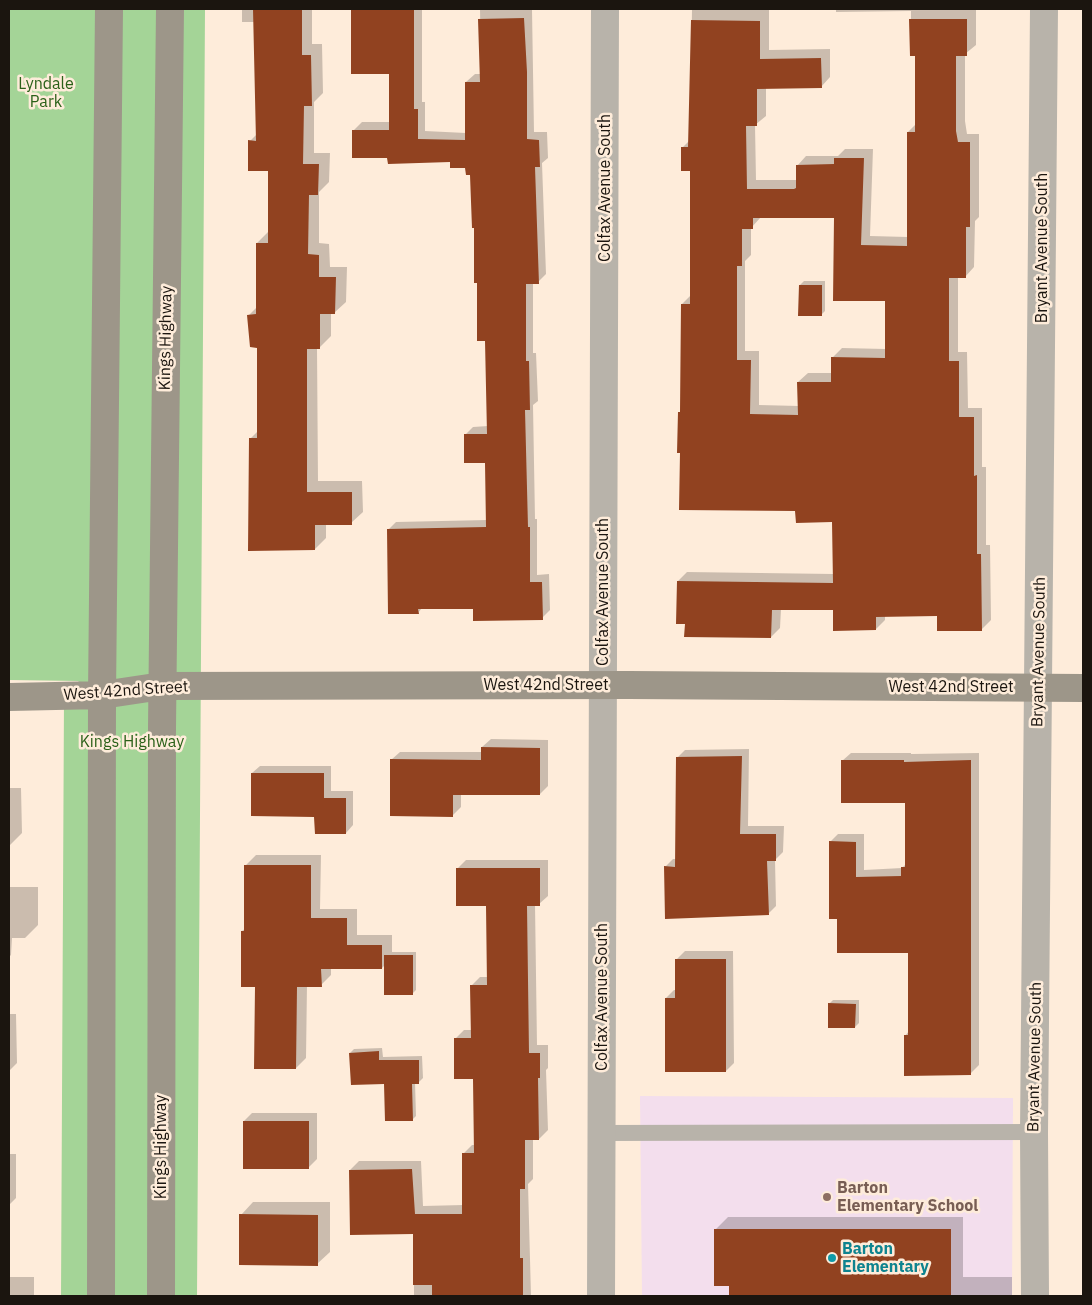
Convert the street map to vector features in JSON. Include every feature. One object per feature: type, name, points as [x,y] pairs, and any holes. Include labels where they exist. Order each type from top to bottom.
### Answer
[{"type":"street","points":[[101,1296],[102,695],[109,9]]},
{"type":"street","name":"Kings Highway","points":[[161,1296],[162,686],[170,9]]},
{"type":"street","name":"Colfax Avenue South","points":[[601,1296],[605,9]]},
{"type":"street","name":"Bryant Avenue South","points":[[1035,1296],[1034,1132],[1044,9]]},
{"type":"street","name":"West 42nd Street","points":[[9,698],[102,695],[162,686],[602,685],[1083,688]]},
{"type":"lane","points":[[601,1133],[1034,1132]]},
{"type":"shaded area","name":"Barton Elementary School","points":[[640,1096],[1013,1098],[1012,1296],[642,1296]]},
{"type":"green space","name":"Kings Highway","points":[[9,9],[205,9],[197,1296],[61,1296],[64,697],[79,681],[9,680]]},
{"type":"building","points":[[253,9],[302,9],[302,55],[311,55],[312,106],[304,106],[303,164],[319,164],[318,195],[309,195],[308,254],[319,255],[319,277],[336,277],[335,314],[320,314],[320,349],[307,349],[307,492],[352,492],[352,525],[315,525],[315,550],[248,551],[249,438],[257,438],[257,348],[250,347],[247,315],[256,314],[256,243],[268,243],[268,171],[248,171],[248,140],[256,141]]},
{"type":"building","points":[[351,9],[414,9],[414,109],[418,109],[418,139],[465,140],[465,82],[480,82],[478,19],[524,18],[527,72],[527,139],[539,140],[540,167],[535,167],[539,284],[526,284],[526,361],[529,361],[530,410],[525,410],[528,527],[530,527],[530,582],[542,582],[543,620],[473,621],[473,609],[418,609],[419,614],[388,614],[387,529],[486,527],[485,463],[464,463],[464,434],[487,434],[485,341],[477,341],[477,283],[474,283],[474,228],[472,228],[470,175],[466,175],[465,168],[450,168],[450,162],[388,164],[387,158],[352,158],[352,130],[389,130],[389,74],[351,74]]},
{"type":"building","points":[[909,19],[967,19],[967,56],[956,56],[956,131],[958,142],[970,142],[970,227],[966,227],[966,278],[949,278],[949,361],[959,361],[959,417],[974,417],[974,476],[977,475],[977,554],[981,554],[982,631],[937,631],[937,616],[876,617],[876,630],[833,631],[833,610],[772,610],[771,638],[684,637],[685,624],[676,624],[677,581],[833,583],[832,522],[796,523],[795,511],[679,510],[680,453],[677,453],[678,412],[680,412],[681,304],[690,304],[690,171],[681,171],[681,147],[688,147],[691,20],[760,21],[760,59],[821,58],[822,88],[757,89],[757,126],[746,126],[747,189],[794,189],[796,188],[796,165],[834,164],[834,158],[864,158],[861,245],[907,246],[907,132],[915,132],[915,56],[910,56]],"holes":[[[753,218],[834,218],[833,301],[885,301],[885,358],[831,357],[831,382],[797,382],[798,415],[750,414],[751,360],[737,360],[737,266],[742,266],[742,229],[753,229]]]},
{"type":"building","points":[[799,285],[822,285],[822,316],[798,316]]},
{"type":"building","points":[[481,747],[540,748],[540,795],[453,795],[453,817],[390,816],[390,759],[481,760]]},
{"type":"building","points":[[742,756],[740,834],[776,834],[776,861],[767,861],[769,915],[665,919],[664,866],[675,867],[676,757]]},
{"type":"building","points":[[841,760],[904,760],[904,762],[971,760],[971,1075],[904,1076],[904,1035],[908,1035],[908,953],[837,953],[837,919],[829,919],[829,841],[856,842],[856,877],[901,876],[901,867],[905,867],[905,803],[841,803]]},
{"type":"building","points":[[251,773],[324,773],[324,798],[346,798],[346,834],[315,834],[314,817],[251,816]]},
{"type":"building","points":[[244,865],[311,865],[311,918],[347,918],[347,945],[382,945],[382,969],[321,969],[322,987],[297,987],[296,1069],[254,1069],[255,987],[241,987],[241,931],[244,931]]},
{"type":"building","points":[[456,868],[540,868],[540,906],[527,906],[529,1053],[540,1053],[540,1078],[538,1078],[539,1140],[525,1140],[525,1189],[520,1189],[520,1258],[523,1258],[523,1296],[432,1296],[432,1285],[413,1285],[413,1234],[350,1235],[349,1170],[412,1169],[415,1214],[462,1214],[462,1153],[474,1153],[473,1079],[454,1079],[454,1038],[471,1038],[470,985],[487,985],[486,906],[456,906]]},
{"type":"building","points":[[384,955],[413,955],[413,995],[384,995]]},
{"type":"building","points":[[675,959],[726,959],[726,1072],[665,1072],[665,998],[675,998]]},
{"type":"building","points":[[828,1003],[856,1004],[855,1028],[828,1028]]},
{"type":"building","points":[[379,1051],[379,1060],[419,1060],[419,1084],[412,1084],[413,1121],[385,1121],[384,1084],[351,1085],[349,1053]]},
{"type":"building","points":[[243,1121],[309,1121],[309,1169],[243,1169]]},
{"type":"building","points":[[239,1214],[318,1215],[318,1266],[239,1265]]},
{"type":"building","name":"Barton Elementary","points":[[714,1229],[951,1229],[951,1296],[729,1296],[729,1286],[714,1286]]},
{"type":"place","name":"Barton Elementary School","points":[[827,1197]]},
{"type":"place","name":"Barton Elementary","points":[[832,1258]]},
{"type":"park label","name":"Lyndale Park","points":[[46,93]]}]
